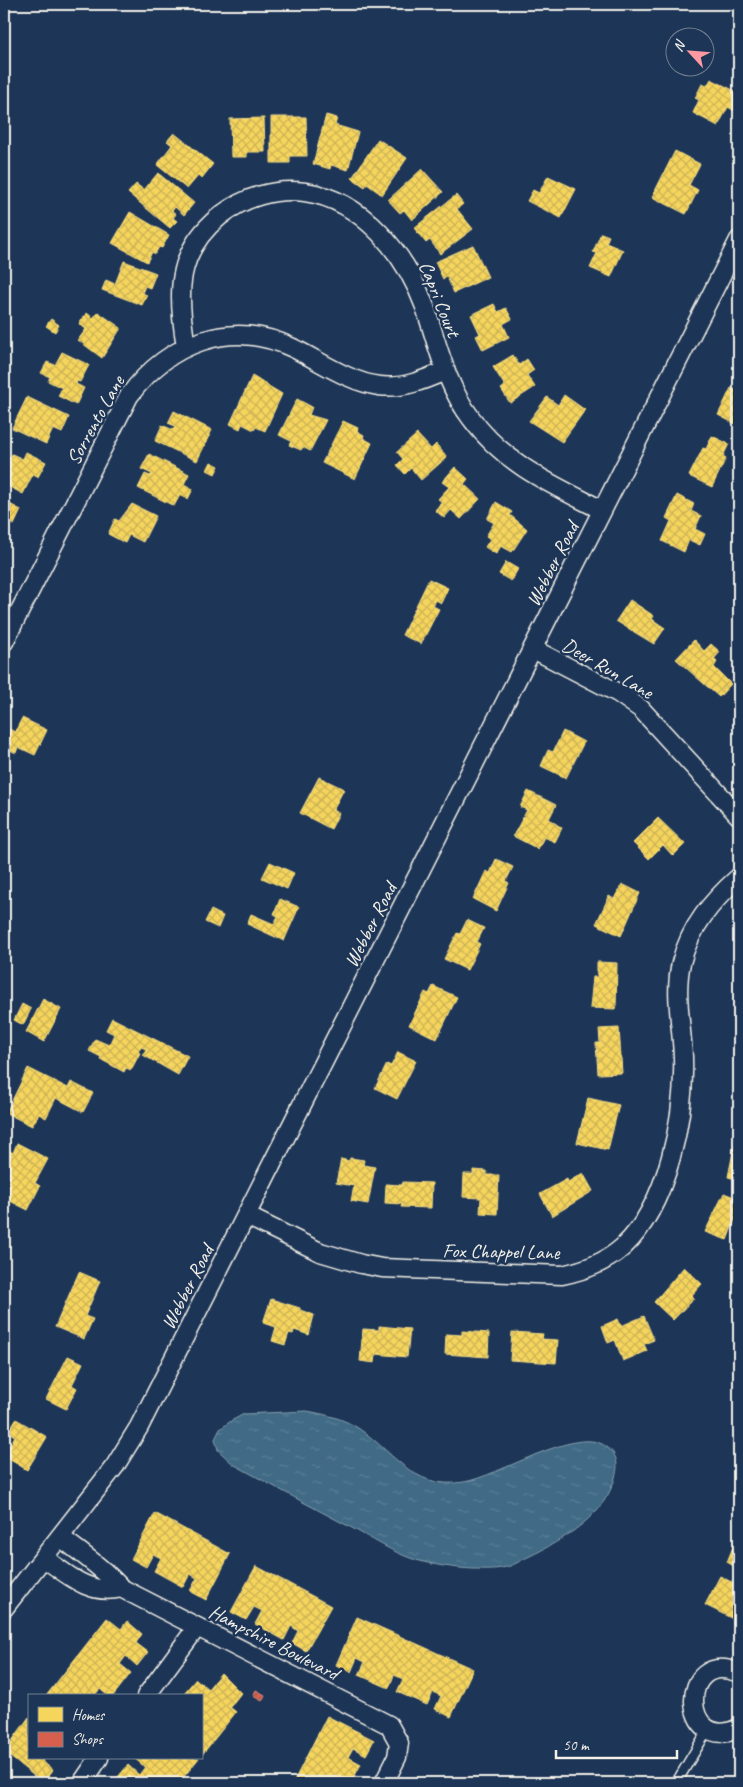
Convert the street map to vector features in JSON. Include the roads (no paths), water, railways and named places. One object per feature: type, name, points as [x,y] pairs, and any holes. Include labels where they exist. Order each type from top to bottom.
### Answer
[{"type":"street","name":"Capri Court","points":[[186,346],[180,309],[181,282],[189,256],[203,233],[222,215],[244,201],[270,193],[297,191],[323,196],[347,207],[387,241],[402,262],[421,299],[445,371],[458,398],[471,418],[503,454],[543,480],[602,510]]},
{"type":"street","name":"Webber Road","points":[[4,1608],[115,1466],[139,1427],[739,240]]},
{"type":"street","name":"Sorrento Lane","points":[[4,642],[129,396],[148,372],[186,346],[224,336],[262,338],[291,347],[354,379],[380,386],[408,385],[445,371]]},
{"type":"street","name":"Deer Run Lane","points":[[533,649],[618,693],[641,709],[739,816]]},
{"type":"street","name":"Fox Chappel Lane","points":[[247,1216],[320,1252],[340,1259],[382,1268],[562,1275],[590,1268],[607,1259],[623,1247],[646,1217],[658,1192],[675,1140],[683,1085],[678,990],[681,962],[689,940],[700,919],[716,898],[739,877]]},
{"type":"street","name":"Hampshire Boulevard","points":[[60,1537],[90,1562],[109,1574],[121,1588],[389,1725],[399,1743],[397,1757],[384,1783]]},
{"type":"street","name":"Hampshire Boulevard","points":[[44,1558],[89,1588],[110,1591],[121,1588]]},
{"type":"street","points":[[147,1694],[197,1627]]},
{"type":"street","points":[[739,1673],[725,1669],[710,1672],[704,1676],[695,1688],[694,1711],[708,1728],[723,1732],[739,1728]]},
{"type":"street","points":[[82,1783],[98,1760]]},
{"type":"lane","points":[[676,1783],[708,1728]]},
{"type":"water","points":[[307,1411],[336,1418],[353,1425],[367,1434],[403,1466],[430,1480],[445,1483],[464,1482],[479,1478],[555,1447],[573,1442],[589,1441],[602,1444],[613,1453],[617,1464],[616,1474],[611,1489],[603,1502],[582,1525],[555,1543],[514,1564],[494,1569],[435,1565],[413,1559],[389,1549],[233,1464],[218,1450],[215,1439],[220,1429],[244,1414]]}]
